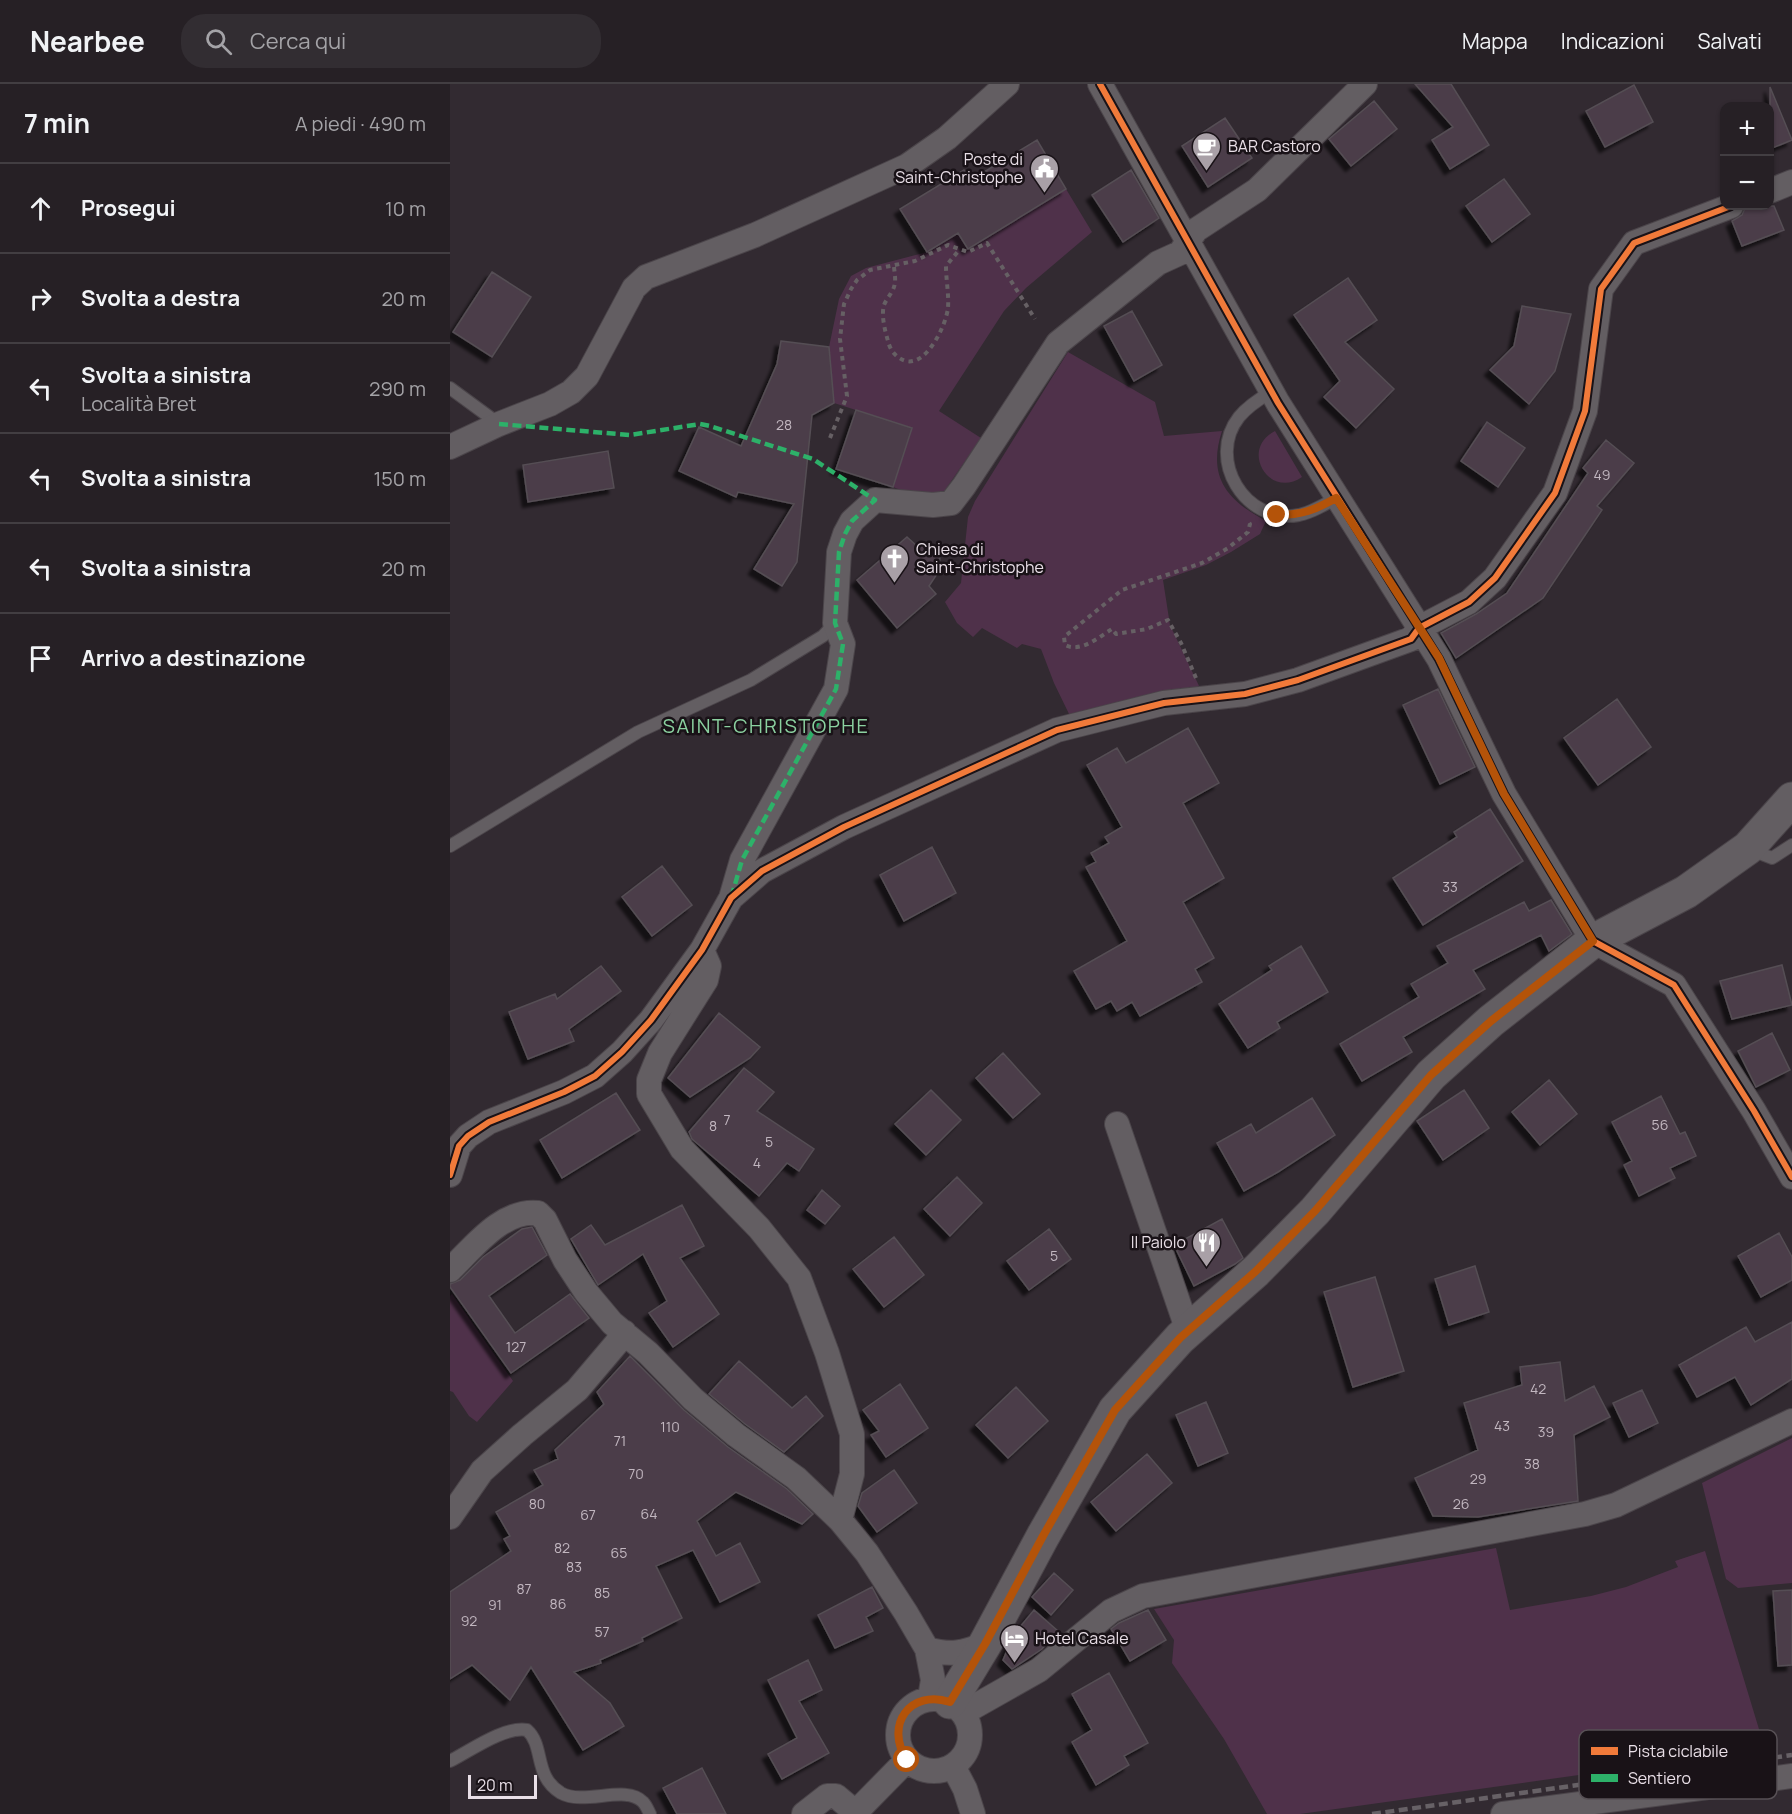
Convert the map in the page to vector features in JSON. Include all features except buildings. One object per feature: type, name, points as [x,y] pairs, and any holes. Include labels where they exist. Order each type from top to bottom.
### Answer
[{"type":"street","points":[[450,447],[550,404],[571,392],[587,376],[634,288],[646,277],[755,235],[907,166],[947,138],[1007,84]]},
{"type":"street","points":[[1100,84],[1272,392],[1336,498],[1439,658],[1504,794],[1586,947],[1674,985],[1754,1111],[1792,1177]]},
{"type":"street","points":[[450,1175],[459,1146],[468,1136],[489,1122],[564,1092],[595,1076],[622,1052],[651,1020],[702,950],[731,898],[742,860],[836,688],[843,644],[835,623],[839,552],[852,521],[875,500],[933,505],[951,503],[1058,343],[1158,263],[1180,253],[1196,230],[1257,190],[1365,84]]},
{"type":"street","points":[[1774,189],[1792,182]]},
{"type":"street","points":[[731,898],[762,871],[844,827],[1057,730],[1164,703],[1245,694],[1298,680],[1411,639],[1419,628],[1469,602],[1495,578],[1555,493],[1585,411],[1601,289],[1634,243],[1721,210]]},
{"type":"street","points":[[948,1705],[985,1644],[1115,1410],[1188,1331],[1256,1271],[1315,1211],[1431,1075],[1491,1021],[1586,947],[1686,892],[1748,848],[1792,799]]},
{"type":"street","points":[[702,950],[709,966],[706,980],[660,1053],[649,1080],[649,1094],[682,1149],[759,1228],[799,1278],[834,1374],[852,1434],[852,1474],[840,1520]]},
{"type":"street","points":[[1116,1124],[1188,1331]]},
{"type":"street","points":[[450,1270],[503,1222],[518,1214],[538,1212],[545,1220],[565,1260],[586,1292],[612,1323],[693,1399],[736,1435],[796,1478],[840,1520],[867,1553],[906,1613],[927,1649],[933,1680],[948,1705],[969,1725],[968,1747],[962,1757],[953,1766],[929,1771],[907,1760],[897,1739],[902,1717],[909,1708],[919,1701],[948,1705],[1039,1670],[1111,1611],[1143,1596],[1585,1514],[1616,1505],[1792,1421]]},
{"type":"street","points":[[450,1516],[482,1471],[577,1390],[624,1332]]},
{"type":"street","points":[[927,1649],[943,1654],[963,1653],[985,1644]]},
{"type":"street","points":[[804,1814],[827,1796],[836,1796],[854,1813],[907,1760]]},
{"type":"street","points":[[953,1766],[965,1789],[973,1814]]},
{"type":"street","points":[[1777,1778],[1792,1776]]},
{"type":"street","points":[[1503,1814],[1617,1799]]},
{"type":"lane","points":[[450,388],[499,424]]},
{"type":"lane","points":[[1272,392],[1253,403],[1238,417],[1229,436],[1226,457],[1231,477],[1241,495],[1258,508],[1277,515],[1298,515],[1319,508],[1336,498]]},
{"type":"lane","points":[[450,846],[638,732],[751,680],[823,636],[835,623]]},
{"type":"lane","points":[[1748,848],[1772,858],[1792,845]]},
{"type":"lane","points":[[450,1761],[500,1735],[513,1730],[526,1730],[532,1735],[542,1772],[551,1785],[563,1794],[577,1797],[634,1796],[644,1802],[650,1814]]},
{"type":"path","points":[[830,438],[847,396],[840,339],[844,304],[851,289],[870,270],[915,261],[948,245],[968,252],[987,243],[1035,319]]},
{"type":"path","points":[[894,267],[896,284],[883,310],[888,343],[897,357],[906,361],[915,361],[924,356],[942,328],[948,298],[946,267],[960,249]]},
{"type":"path","points":[[1204,698],[1181,643],[1168,620],[1147,629],[1116,634],[1112,629],[1088,644],[1075,648],[1065,645],[1064,638],[1122,590],[1202,563],[1228,548],[1248,532],[1250,524],[1246,519]]},
{"type":"shaded area","points":[[1066,189],[1092,232],[1026,288],[1004,311],[939,411],[981,438],[943,493],[911,494],[893,487],[912,428],[834,403],[829,347],[839,299],[851,276],[866,268],[927,252],[958,233],[968,248]]},
{"type":"shaded area","points":[[1068,352],[1155,402],[1164,436],[1222,431],[1217,462],[1224,485],[1241,505],[1266,521],[1260,534],[1231,552],[1206,565],[1163,580],[1170,625],[1200,688],[1070,716],[1041,649],[1022,644],[1017,648],[982,628],[973,637],[957,623],[945,602],[961,583],[968,517],[975,501]]},
{"type":"shaded area","points":[[1275,431],[1302,477],[1290,482],[1279,482],[1269,477],[1263,469],[1259,460],[1259,449],[1264,439]]},
{"type":"shaded area","points":[[452,1294],[513,1381],[477,1422],[469,1416],[450,1391],[450,1296]]},
{"type":"shaded area","points":[[1792,1438],[1792,1583],[1738,1588],[1726,1579],[1702,1483]]},
{"type":"shaded area","points":[[1496,1548],[1510,1610],[1591,1596],[1626,1587],[1678,1567],[1675,1561],[1705,1551],[1759,1730],[1579,1730],[1579,1775],[1300,1814],[1267,1814],[1224,1739],[1172,1663],[1174,1640],[1154,1609]]},
{"type":"railway","points":[[1777,1757],[1792,1755]]},
{"type":"railway","points":[[1372,1814],[1579,1785]]},
{"type":"marked path","points":[[499,424],[630,435],[700,424],[710,426],[813,459],[875,500],[852,521],[839,552],[835,623],[843,644],[836,689],[742,860],[732,895]]},
{"type":"cycle path","points":[[1100,84],[1278,403],[1439,659],[1504,794],[1593,941],[1674,985],[1754,1111],[1792,1177]]},
{"type":"cycle path","points":[[450,1175],[459,1146],[468,1136],[489,1122],[564,1092],[595,1076],[622,1052],[651,1020],[702,950],[731,898],[762,871],[844,827],[1057,730],[1164,703],[1245,694],[1298,680],[1411,639],[1419,628],[1469,602],[1495,578],[1555,493],[1585,411],[1601,289],[1634,243],[1721,210]]},
{"type":"place","name":"BAR Castoro","points":[[1207,172]]},
{"type":"place","name":"Poste di Saint-Christophe","points":[[1044,194]]},
{"type":"place","name":"Chiesa di Saint-Christophe","points":[[895,584]]},
{"type":"place","name":"Il Paiolo","points":[[1207,1268]]},
{"type":"place","name":"Hotel Casale","points":[[1014,1664]]},
{"type":"district","name":"SAINT-CHRISTOPHE","points":[[766,726]]},
{"type":"route","points":[[907,1760],[897,1739],[902,1717],[919,1701],[930,1698],[950,1702],[985,1644],[1115,1410],[1180,1338],[1256,1271],[1315,1211],[1431,1075],[1491,1021],[1593,941],[1504,794],[1439,658],[1336,498],[1319,508],[1298,515],[1277,515]]}]
